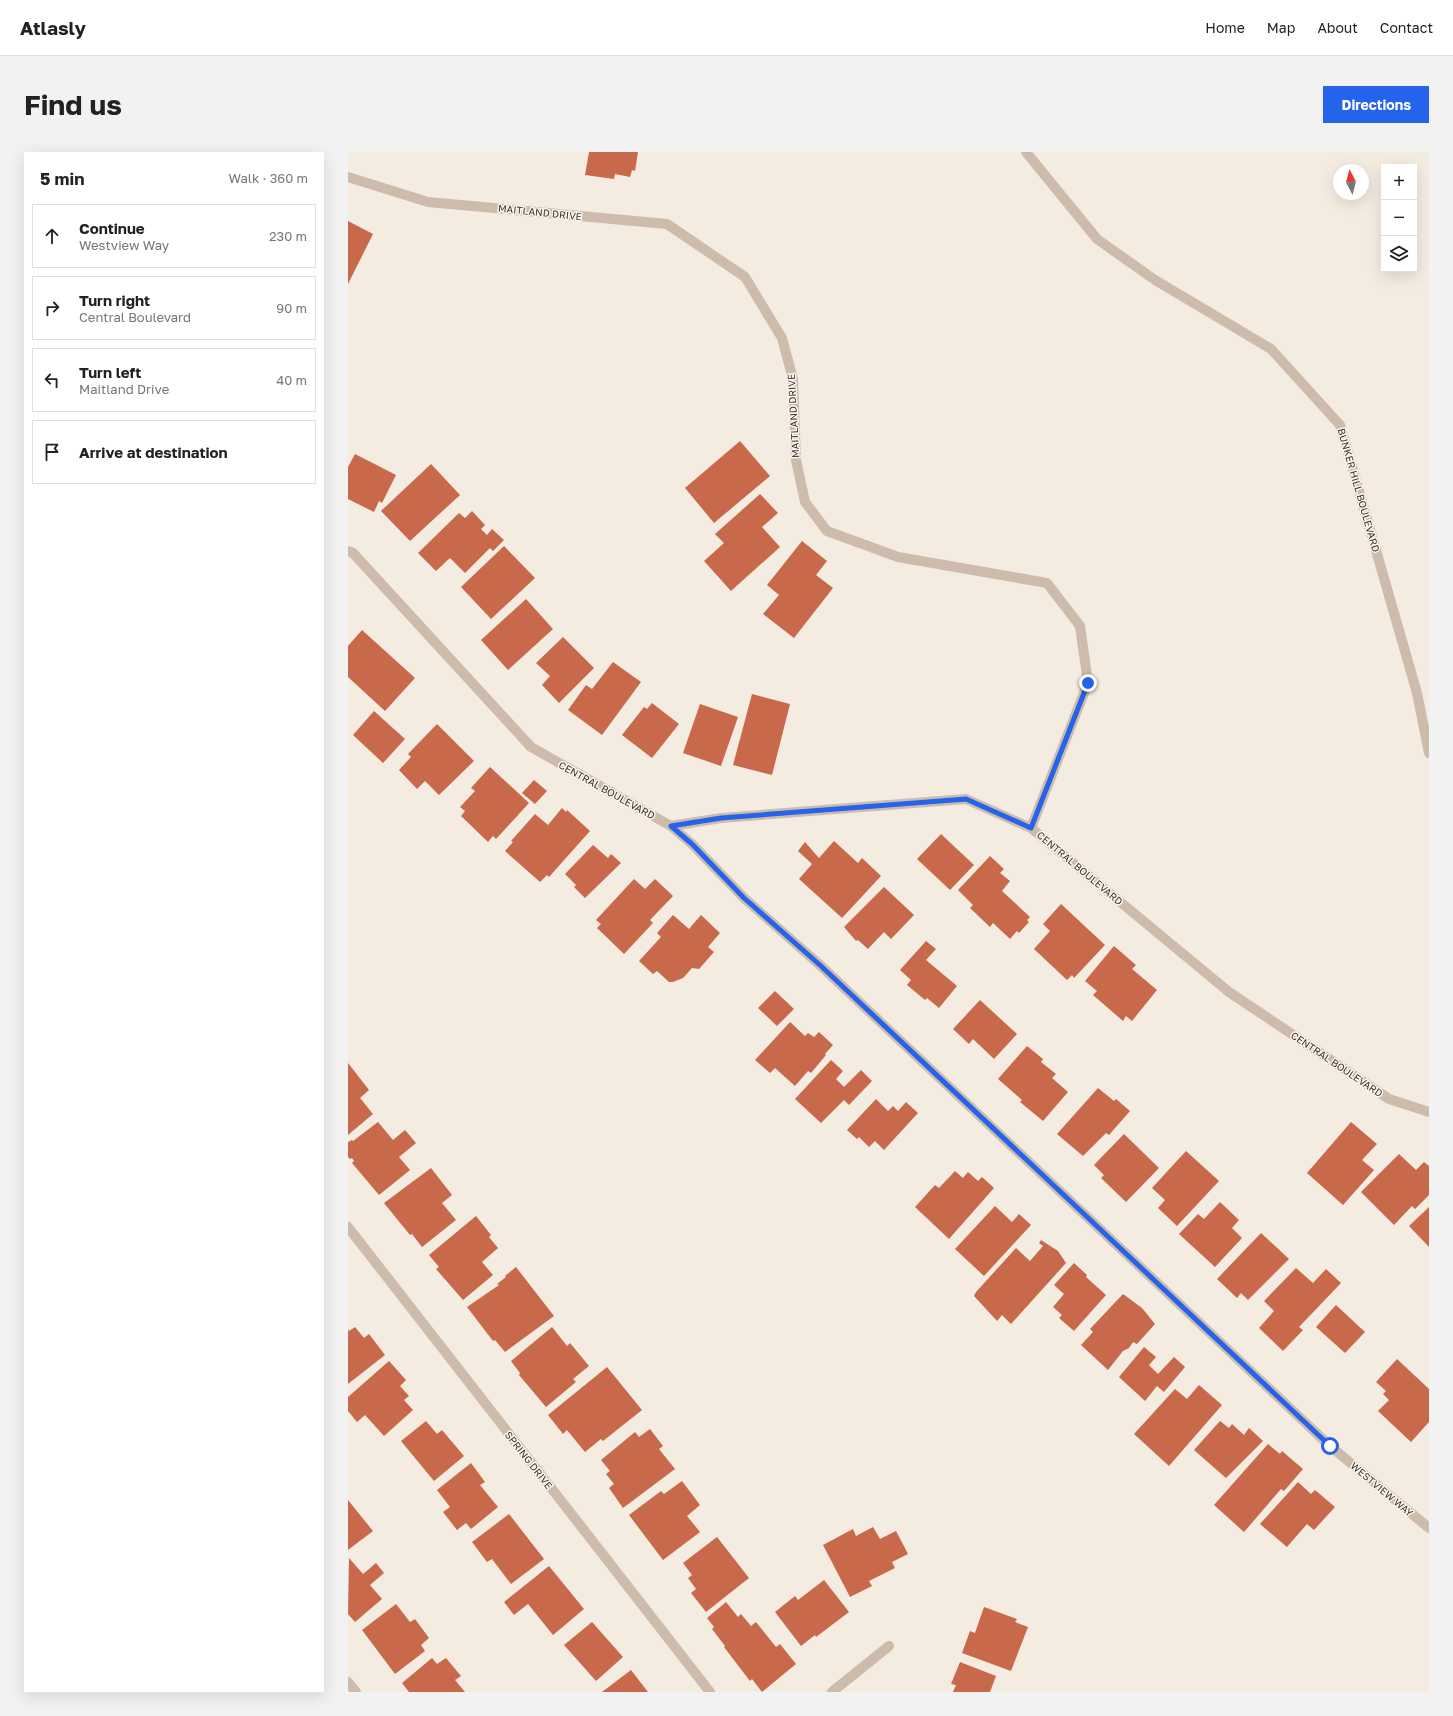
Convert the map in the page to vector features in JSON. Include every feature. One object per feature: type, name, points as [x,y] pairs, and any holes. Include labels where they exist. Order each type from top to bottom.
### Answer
[{"type":"street","name":"BUNKER HILL BOULEVARD","points":[[1026,152],[1097,239],[1155,280],[1271,349],[1340,425],[1417,693],[1429,753]]},
{"type":"street","name":"MAITLAND DRIVE","points":[[348,177],[428,202],[667,224],[745,277],[782,338],[793,379],[796,460],[805,502],[827,531],[898,557],[1046,584],[1080,626],[1088,683],[1031,828]]},
{"type":"street","name":"CENTRAL BOULEVARD","points":[[348,551],[353,554],[531,747],[671,826],[721,818],[966,799],[1031,828],[1229,992],[1389,1099],[1429,1112]]},
{"type":"street","name":"WESTVIEW WAY","points":[[671,826],[692,844],[744,898],[827,971],[1330,1446],[1429,1528]]},
{"type":"street","name":"SPRING DRIVE","points":[[348,1227],[710,1692]]},
{"type":"street","points":[[832,1692],[889,1646]]},
{"type":"street","points":[[348,1682],[356,1692]]},
{"type":"building","points":[[589,152],[638,152],[635,171],[632,170],[630,177],[615,174],[614,179],[585,175]]},
{"type":"building","points":[[348,221],[373,234],[348,284]]},
{"type":"building","points":[[740,441],[770,476],[714,523],[685,488]]},
{"type":"building","points":[[355,454],[396,475],[382,503],[379,501],[374,512],[348,499],[348,467]]},
{"type":"building","points":[[431,464],[460,495],[410,541],[381,511]]},
{"type":"building","points":[[760,494],[778,513],[762,527],[780,547],[731,591],[704,561],[724,543],[715,534]]},
{"type":"building","points":[[472,511],[485,525],[481,529],[487,535],[492,529],[504,540],[493,551],[490,548],[465,573],[450,558],[436,571],[418,553],[459,513],[465,518]]},
{"type":"building","points":[[802,541],[827,561],[816,575],[833,588],[794,638],[763,614],[779,595],[767,585]]},
{"type":"building","points":[[504,546],[535,578],[491,619],[461,587]]},
{"type":"building","points":[[526,599],[553,629],[508,670],[481,640]]},
{"type":"building","points":[[362,630],[415,678],[385,711],[348,677],[348,646]]},
{"type":"building","points":[[563,637],[594,668],[559,703],[542,685],[550,676],[536,663]]},
{"type":"building","points":[[613,662],[641,682],[602,735],[568,710],[586,685],[592,689]]},
{"type":"building","points":[[752,694],[790,704],[772,775],[733,765]]},
{"type":"building","points":[[652,703],[679,724],[652,758],[622,735],[644,707],[647,709]]},
{"type":"building","points":[[700,704],[738,717],[721,766],[683,753]]},
{"type":"building","points":[[374,711],[405,739],[383,763],[353,735]]},
{"type":"building","points":[[437,724],[474,761],[439,795],[425,781],[417,789],[399,770],[411,757],[408,754]]},
{"type":"building","points":[[490,767],[529,803],[496,839],[493,836],[488,842],[461,816],[465,811],[460,807],[475,791],[471,788]]},
{"type":"building","points":[[534,780],[547,791],[535,804],[522,793]]},
{"type":"building","points":[[562,808],[566,812],[567,810],[590,831],[549,877],[547,875],[540,882],[505,851],[513,842],[511,841],[535,814],[548,825]]},
{"type":"building","points":[[941,834],[974,865],[950,890],[917,859]]},
{"type":"building","points":[[834,841],[858,863],[862,858],[881,876],[842,918],[799,879],[812,864],[798,851],[805,842],[819,858]]},
{"type":"building","points":[[593,845],[608,858],[611,854],[621,863],[585,898],[574,887],[576,885],[565,874]]},
{"type":"building","points":[[990,856],[1004,869],[1000,873],[1010,881],[1002,891],[1030,917],[1027,920],[1029,922],[1019,933],[1017,931],[1010,939],[993,923],[990,927],[970,908],[973,905],[958,890]]},
{"type":"building","points":[[634,879],[645,889],[655,879],[673,896],[650,920],[653,923],[624,954],[597,928],[601,924],[596,920]]},
{"type":"building","points":[[884,887],[914,915],[891,939],[884,932],[868,949],[858,940],[856,941],[844,927]]},
{"type":"building","points":[[1061,904],[1105,945],[1074,978],[1072,975],[1067,980],[1034,949],[1050,931],[1043,924]]},
{"type":"building","points":[[673,915],[689,929],[701,915],[720,933],[708,947],[714,952],[699,969],[692,968],[683,978],[669,982],[657,971],[653,974],[639,961],[661,937],[657,933]]},
{"type":"building","points":[[926,941],[936,949],[926,960],[957,986],[939,1008],[927,998],[925,1000],[907,985],[911,980],[900,970]]},
{"type":"building","points":[[1114,946],[1136,965],[1132,969],[1157,990],[1132,1021],[1126,1016],[1123,1021],[1093,995],[1097,991],[1085,981]]},
{"type":"building","points":[[775,991],[794,1009],[777,1026],[758,1008]]},
{"type":"building","points":[[980,1000],[1017,1034],[994,1059],[973,1039],[969,1044],[953,1029]]},
{"type":"building","points":[[790,1022],[805,1036],[808,1033],[814,1037],[819,1032],[833,1045],[811,1073],[808,1071],[795,1086],[775,1068],[770,1073],[755,1060]]},
{"type":"building","points":[[1027,1046],[1043,1059],[1041,1062],[1056,1074],[1052,1078],[1068,1092],[1043,1121],[1020,1102],[1022,1100],[998,1079]]},
{"type":"building","points":[[831,1060],[843,1071],[836,1079],[844,1087],[861,1070],[872,1081],[849,1105],[844,1100],[821,1123],[795,1099]]},
{"type":"building","points":[[348,1063],[369,1090],[360,1098],[373,1114],[348,1135]]},
{"type":"building","points":[[1098,1088],[1114,1101],[1116,1099],[1130,1111],[1109,1135],[1106,1133],[1083,1156],[1057,1134]]},
{"type":"building","points":[[876,1099],[888,1111],[893,1106],[898,1111],[906,1102],[918,1113],[884,1150],[875,1141],[869,1147],[859,1137],[857,1139],[847,1130]]},
{"type":"building","points":[[378,1122],[393,1140],[405,1130],[416,1143],[399,1157],[410,1170],[379,1195],[352,1163],[354,1161],[352,1158],[350,1159],[348,1157],[348,1142],[353,1141]]},
{"type":"building","points":[[1351,1122],[1377,1144],[1362,1160],[1374,1170],[1343,1205],[1307,1173]]},
{"type":"building","points":[[1124,1134],[1159,1168],[1126,1202],[1101,1178],[1104,1175],[1094,1165]]},
{"type":"building","points":[[1186,1151],[1219,1181],[1177,1226],[1158,1208],[1165,1200],[1152,1188]]},
{"type":"building","points":[[1399,1154],[1416,1170],[1424,1162],[1429,1166],[1429,1195],[1415,1209],[1412,1206],[1394,1225],[1361,1192]]},
{"type":"building","points":[[431,1168],[452,1195],[442,1203],[456,1220],[422,1247],[412,1234],[410,1235],[384,1203]]},
{"type":"building","points":[[955,1171],[963,1178],[968,1172],[978,1181],[982,1177],[994,1188],[949,1239],[915,1207],[935,1185],[939,1188]]},
{"type":"building","points":[[1220,1202],[1239,1220],[1232,1228],[1242,1238],[1215,1267],[1179,1234],[1198,1214],[1204,1219]]},
{"type":"building","points":[[995,1206],[1012,1222],[1019,1214],[1031,1225],[984,1276],[955,1249]]},
{"type":"building","points":[[1429,1207],[1429,1247],[1409,1226]]},
{"type":"building","points":[[476,1216],[491,1235],[489,1237],[498,1248],[482,1262],[493,1275],[463,1300],[436,1269],[439,1267],[429,1255]]},
{"type":"building","points":[[1261,1233],[1289,1259],[1248,1300],[1241,1293],[1237,1298],[1217,1279]]},
{"type":"building","points":[[1041,1240],[1058,1251],[1066,1263],[1011,1324],[1002,1315],[997,1321],[974,1296],[976,1292],[1016,1248],[1030,1261],[1043,1246],[1039,1243]]},
{"type":"building","points":[[1074,1263],[1087,1275],[1086,1277],[1106,1295],[1074,1331],[1059,1318],[1062,1315],[1053,1307],[1064,1294],[1054,1285]]},
{"type":"building","points":[[516,1267],[554,1316],[505,1352],[495,1340],[493,1341],[467,1307],[499,1285],[497,1284]]},
{"type":"building","points":[[1296,1268],[1313,1283],[1326,1269],[1341,1283],[1299,1327],[1303,1330],[1283,1351],[1259,1328],[1274,1311],[1264,1301]]},
{"type":"building","points":[[1123,1294],[1142,1308],[1155,1324],[1137,1344],[1133,1342],[1129,1348],[1123,1351],[1108,1370],[1081,1345],[1093,1332],[1090,1329]]},
{"type":"building","points":[[1336,1305],[1365,1332],[1345,1353],[1316,1327]]},
{"type":"building","points":[[355,1327],[364,1338],[369,1334],[385,1355],[348,1384],[348,1329],[349,1331]]},
{"type":"building","points":[[552,1327],[567,1346],[570,1343],[589,1366],[573,1379],[576,1382],[546,1407],[519,1375],[520,1373],[511,1361]]},
{"type":"building","points":[[1144,1347],[1156,1357],[1149,1365],[1158,1374],[1174,1357],[1185,1367],[1164,1392],[1157,1386],[1145,1401],[1119,1377]]},
{"type":"building","points":[[1397,1359],[1429,1389],[1429,1422],[1411,1442],[1378,1411],[1389,1400],[1383,1394],[1386,1391],[1376,1382]]},
{"type":"building","points":[[389,1361],[406,1380],[400,1386],[409,1396],[404,1400],[413,1410],[384,1436],[365,1415],[357,1422],[348,1411],[348,1397]]},
{"type":"building","points":[[607,1367],[642,1410],[603,1441],[601,1439],[585,1452],[567,1430],[563,1434],[548,1415]]},
{"type":"building","points":[[1199,1385],[1222,1405],[1169,1466],[1134,1434],[1175,1389],[1187,1399]]},
{"type":"building","points":[[426,1421],[437,1434],[442,1430],[464,1456],[434,1481],[401,1441]]},
{"type":"building","points":[[1220,1421],[1229,1428],[1232,1424],[1244,1435],[1249,1428],[1263,1441],[1226,1478],[1194,1450]]},
{"type":"building","points":[[650,1429],[663,1446],[659,1449],[675,1469],[623,1508],[609,1488],[614,1484],[606,1474],[610,1471],[601,1460],[635,1432],[639,1437]]},
{"type":"building","points":[[1268,1444],[1280,1454],[1282,1451],[1303,1469],[1284,1491],[1281,1489],[1244,1532],[1214,1505]]},
{"type":"building","points":[[471,1463],[485,1482],[480,1485],[498,1507],[471,1529],[466,1523],[457,1530],[443,1512],[450,1507],[437,1490]]},
{"type":"building","points":[[682,1481],[700,1505],[687,1516],[700,1532],[663,1560],[629,1515],[661,1491],[664,1494]]},
{"type":"building","points":[[1298,1482],[1311,1494],[1315,1490],[1335,1507],[1314,1530],[1307,1524],[1287,1547],[1260,1524]]},
{"type":"building","points":[[348,1500],[373,1531],[348,1550]]},
{"type":"building","points":[[509,1514],[544,1559],[511,1584],[492,1559],[487,1562],[472,1542]]},
{"type":"building","points":[[873,1527],[880,1539],[896,1531],[908,1554],[892,1562],[895,1568],[869,1581],[872,1586],[850,1597],[823,1545],[853,1529],[856,1536]]},
{"type":"building","points":[[717,1537],[749,1578],[706,1612],[691,1593],[696,1589],[688,1578],[692,1575],[683,1563]]},
{"type":"building","points":[[349,1558],[363,1574],[376,1563],[384,1573],[370,1585],[382,1599],[355,1622],[348,1614]]},
{"type":"building","points":[[549,1566],[584,1609],[553,1635],[528,1604],[514,1615],[504,1602]]},
{"type":"building","points":[[824,1580],[849,1612],[816,1637],[815,1635],[801,1646],[775,1612],[795,1596],[798,1600]]},
{"type":"building","points":[[726,1602],[738,1617],[741,1614],[751,1626],[756,1622],[776,1647],[780,1644],[796,1664],[762,1692],[752,1679],[750,1681],[724,1647],[725,1646],[712,1629],[714,1627],[707,1618]]},
{"type":"building","points":[[396,1604],[410,1622],[415,1619],[429,1638],[421,1645],[425,1651],[395,1674],[362,1630]]},
{"type":"building","points":[[984,1607],[1017,1619],[1015,1622],[1028,1627],[1011,1671],[962,1653],[970,1631],[975,1633]]},
{"type":"building","points":[[592,1622],[623,1657],[596,1681],[564,1645]]},
{"type":"building","points":[[432,1658],[437,1664],[446,1658],[461,1676],[455,1680],[465,1692],[409,1692],[402,1683]]},
{"type":"building","points":[[960,1662],[996,1676],[990,1692],[953,1692],[956,1685],[951,1684]]},
{"type":"building","points":[[631,1670],[648,1692],[602,1692]]},
{"type":"route","points":[[1088,683],[1031,828],[966,799],[721,818],[671,826],[692,844],[744,898],[821,966],[1330,1446]]}]
